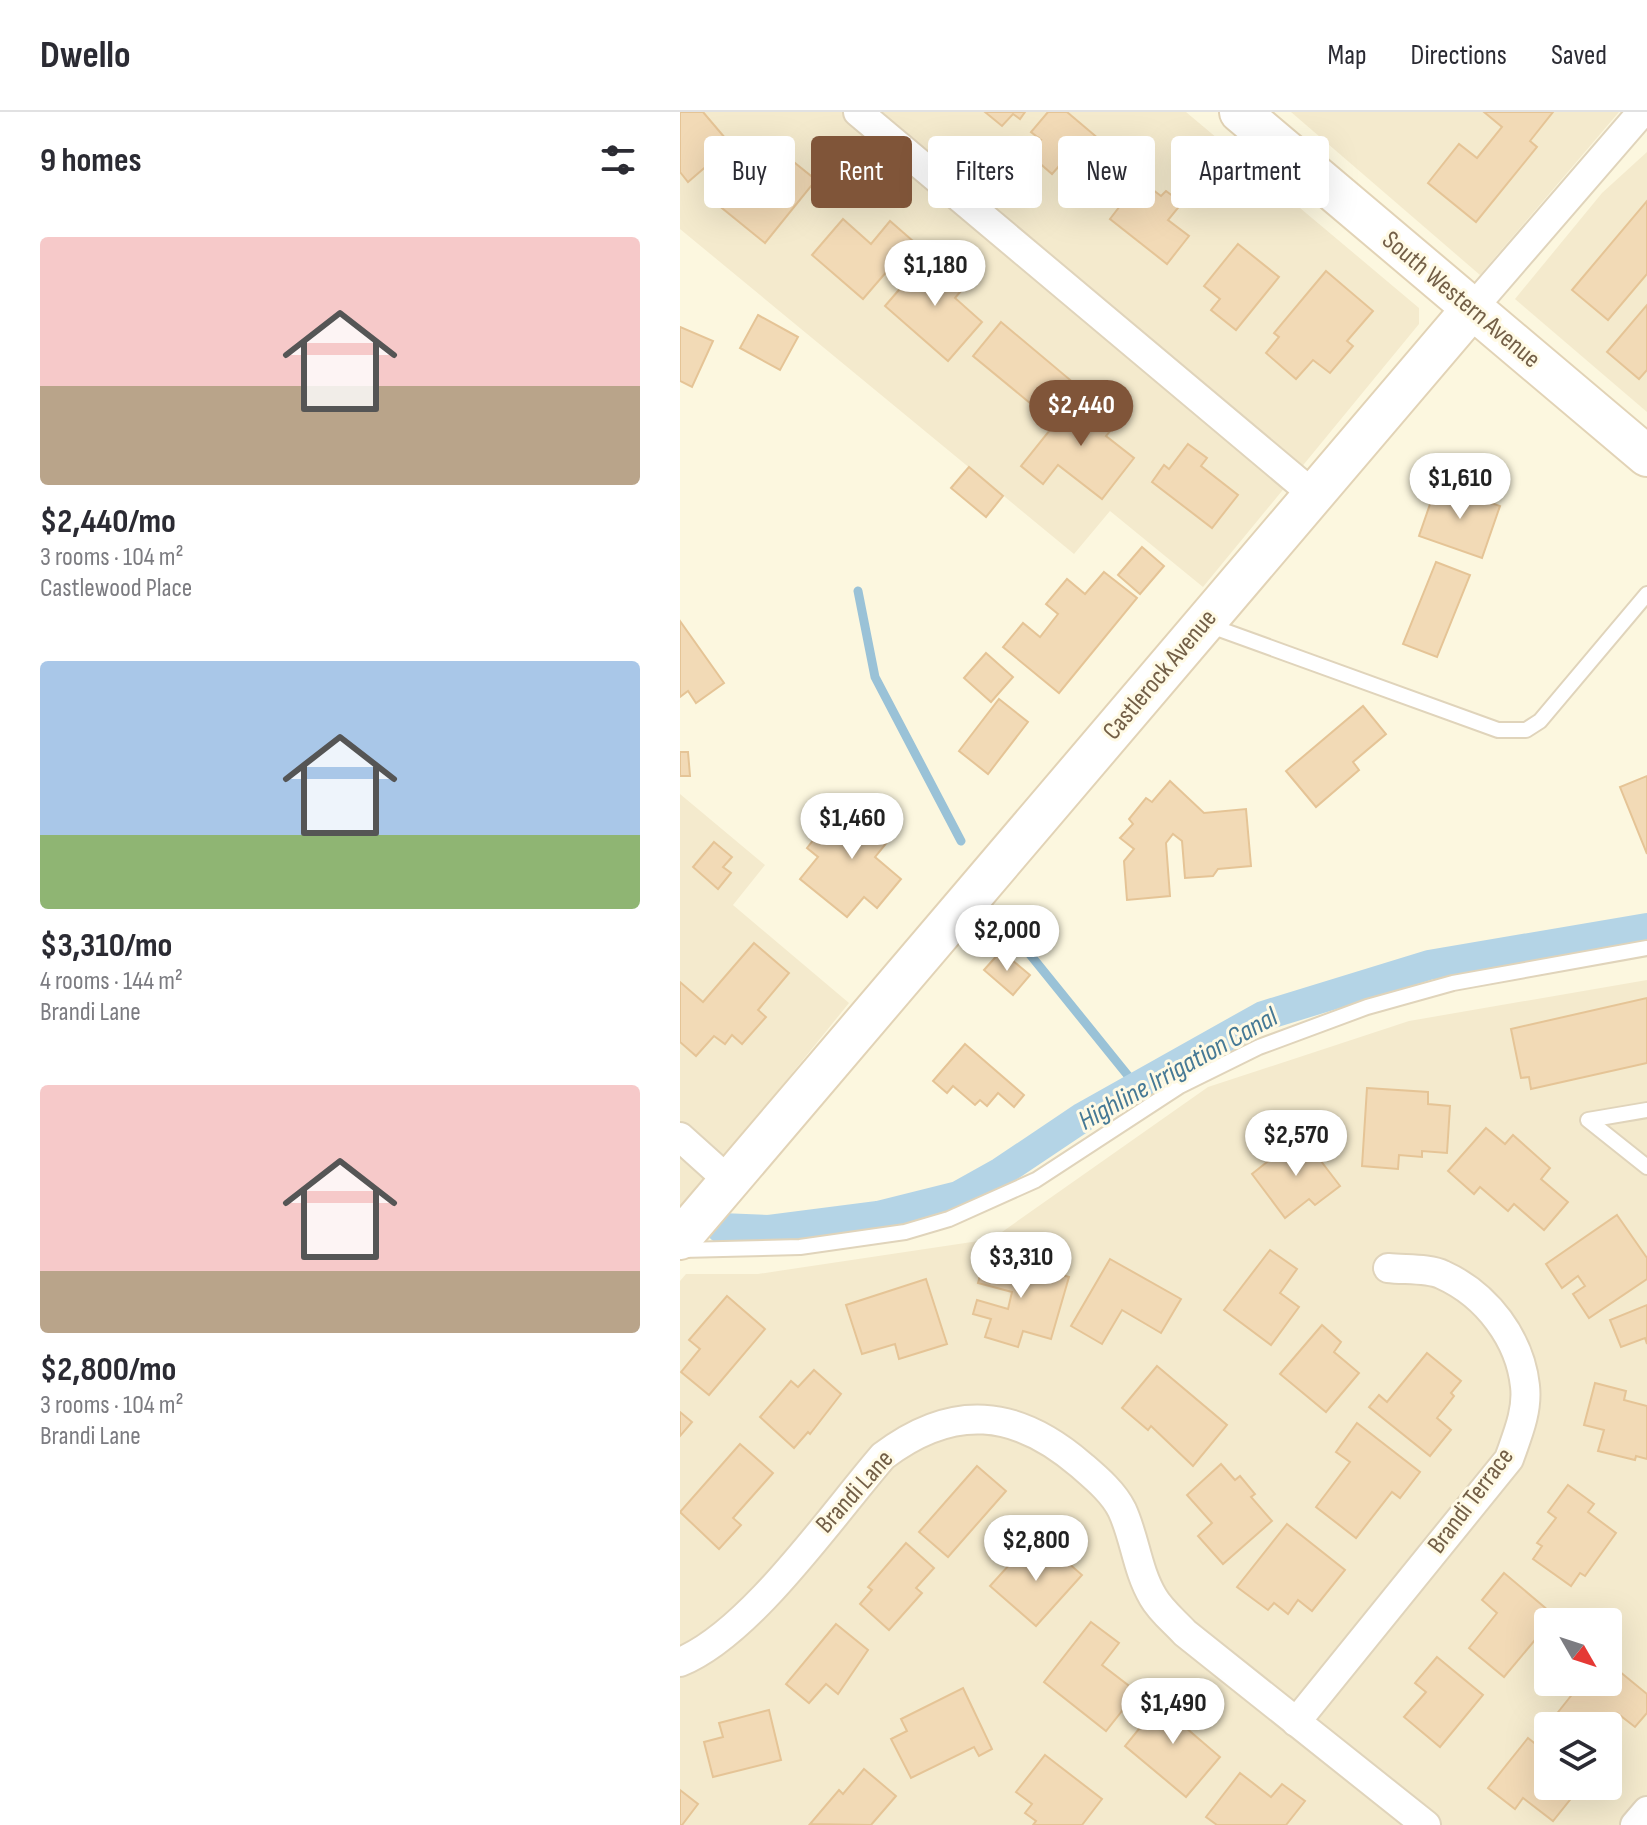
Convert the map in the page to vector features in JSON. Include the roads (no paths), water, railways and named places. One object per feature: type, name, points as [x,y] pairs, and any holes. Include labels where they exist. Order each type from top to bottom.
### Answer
[{"type":"street","points":[[858,112],[1314,495]]},
{"type":"street","name":"South Western Avenue","points":[[1240,112],[1647,456]]},
{"type":"street","name":"Castlerock Avenue","points":[[680,1239],[1642,112]]},
{"type":"street","points":[[680,1137],[729,1181]]},
{"type":"street","name":"Brandi Terrace","points":[[1296,1722],[1509,1459],[1522,1424],[1526,1388],[1517,1354],[1506,1329],[1490,1310],[1442,1274],[1388,1268]]},
{"type":"street","name":"Brandi Lane","points":[[680,1662],[701,1654],[737,1627],[894,1448],[930,1427],[954,1421],[1001,1420],[1044,1436],[1097,1479],[1122,1510],[1147,1584],[1161,1608],[1296,1722],[1426,1825]]},
{"type":"street","points":[[1635,1825],[1647,1811]]},
{"type":"lane","points":[[1204,624],[1498,730],[1526,730],[1540,721],[1647,594]]},
{"type":"lane","points":[[680,1250],[812,1246],[905,1232],[949,1219],[1036,1180],[1180,1086],[1259,1047],[1367,1007],[1428,989],[1647,948]]},
{"type":"lane","points":[[1647,1110],[1588,1120],[1647,1167]]},
{"type":"waterway","points":[[858,591],[875,677],[961,841]]},
{"type":"waterway","points":[[999,916],[1138,1088]]},
{"type":"waterway","name":"Highline Irrigation Canal","points":[[721,1228],[769,1230],[878,1216],[958,1196],[1001,1172],[1083,1117],[1263,1016],[1429,965],[1647,928]]}]
